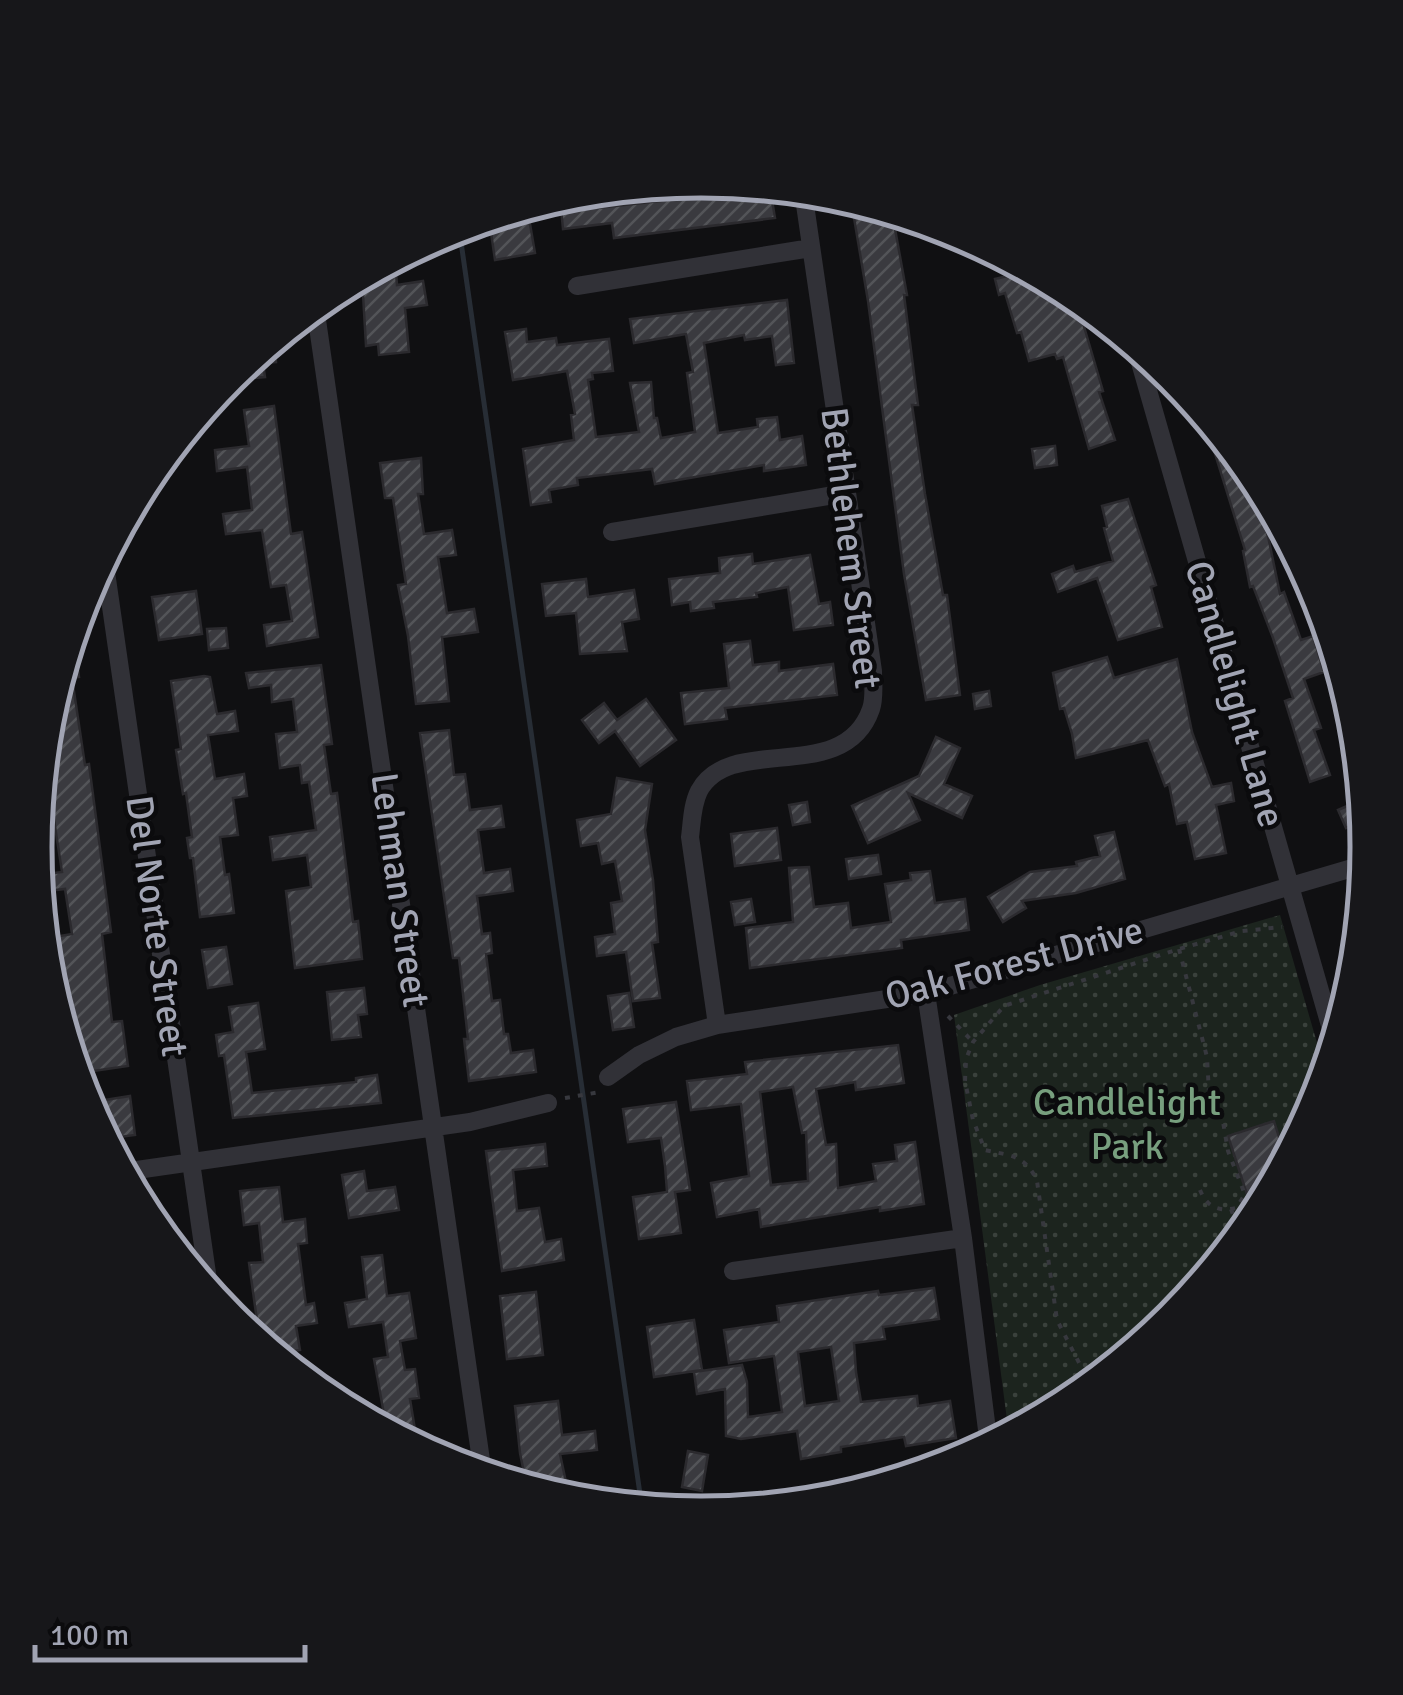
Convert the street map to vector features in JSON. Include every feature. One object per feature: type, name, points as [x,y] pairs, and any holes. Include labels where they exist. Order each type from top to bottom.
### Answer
[{"type":"street","name":"Bethlehem Street","points":[[717,1025],[690,837],[700,788],[736,764],[818,754],[838,746],[858,731],[872,708],[873,671],[804,207]]},
{"type":"street","points":[[577,286],[810,248]]},
{"type":"street","name":"Lehman Street","points":[[318,325],[481,1457]]},
{"type":"street","name":"Candlelight Lane","points":[[1142,372],[1328,1015]]},
{"type":"street","points":[[612,532],[846,494]]},
{"type":"street","name":"Del Norte Street","points":[[108,585],[206,1265]]},
{"type":"street","name":"Oak Forest Drive","points":[[606,1084],[639,1055],[676,1037],[717,1025],[926,994],[1350,869]]},
{"type":"street","points":[[926,994],[987,1431]]},
{"type":"street","points":[[138,1170],[434,1127],[552,1101]]},
{"type":"street","points":[[732,1271],[963,1238]]},
{"type":"path","points":[[1086,1370],[1057,1320],[1037,1181],[1030,1165],[984,1150],[973,1120],[965,1081],[966,1059],[973,1042],[1004,1006],[1179,949],[1300,920]]},
{"type":"path","points":[[1179,949],[1207,1056],[1209,1092],[1222,1116],[1228,1151],[1247,1199]]},
{"type":"path","points":[[926,994],[973,1042]]},
{"type":"path","points":[[552,1101],[606,1084]]},
{"type":"path","points":[[1200,1190],[1211,1206],[1231,1209],[1245,1194]]},
{"type":"path","points":[[1231,1209],[1234,1218]]},
{"type":"green space","name":"Candlelight Park","points":[[1280,915],[1318,1048],[1284,1135],[1216,1243],[1129,1335],[1062,1387],[1007,1420],[954,1015],[1040,985]]},
{"type":"building","points":[[702,198],[772,203],[775,218],[614,238],[612,223],[563,229],[562,214]]},
{"type":"building","points":[[854,217],[895,229],[907,295],[918,405],[912,405],[943,595],[947,595],[960,695],[926,700],[904,574]]},
{"type":"building","points":[[530,222],[535,253],[495,260],[491,234]]},
{"type":"building","points":[[396,275],[397,285],[423,281],[427,305],[405,308],[409,352],[379,355],[378,344],[366,346],[363,294]]},
{"type":"building","points":[[1009,276],[1083,323],[1115,440],[1089,449],[1063,357],[1057,359],[1055,354],[1029,361],[1005,293],[999,295],[995,279]]},
{"type":"building","points":[[787,300],[794,363],[776,365],[772,336],[745,340],[744,335],[704,343],[718,433],[758,427],[757,419],[777,417],[780,440],[802,436],[806,465],[764,471],[764,465],[655,484],[652,469],[577,478],[578,485],[549,490],[551,502],[531,505],[523,449],[574,440],[571,415],[575,414],[567,371],[513,380],[505,332],[526,329],[527,342],[556,338],[557,345],[609,339],[613,371],[592,373],[593,379],[588,380],[596,437],[639,432],[630,383],[651,382],[654,418],[661,438],[695,432],[687,373],[693,372],[686,334],[634,343],[630,319]]},
{"type":"building","points":[[274,406],[291,534],[302,532],[318,637],[267,646],[264,625],[292,621],[286,585],[271,587],[262,530],[226,534],[223,514],[252,510],[247,467],[217,471],[215,450],[249,446],[244,410]]},
{"type":"building","points":[[1055,446],[1057,465],[1035,468],[1032,449]]},
{"type":"building","points":[[1214,449],[1263,522],[1280,594],[1284,592],[1301,640],[1313,636],[1324,672],[1304,679],[1321,728],[1314,730],[1330,775],[1310,782],[1285,701],[1293,698],[1253,586],[1250,587],[1245,550]]},
{"type":"building","points":[[421,458],[423,494],[418,494],[424,534],[452,530],[456,555],[438,557],[447,613],[474,609],[478,632],[442,637],[449,701],[416,704],[398,585],[406,584],[393,498],[385,498],[380,463]]},
{"type":"building","points":[[1128,499],[1156,585],[1151,587],[1162,627],[1118,640],[1097,578],[1058,592],[1052,574],[1073,566],[1075,572],[1113,561],[1102,506]]},
{"type":"building","points":[[752,554],[753,564],[810,555],[819,604],[830,602],[833,625],[794,630],[788,587],[756,593],[757,597],[713,602],[714,608],[691,611],[690,602],[672,605],[669,579],[720,573],[719,558]]},
{"type":"building","points":[[586,579],[588,597],[634,590],[639,619],[622,622],[627,651],[580,654],[576,613],[546,616],[542,584]]},
{"type":"building","points":[[196,591],[202,634],[159,640],[152,597]]},
{"type":"building","points":[[226,628],[228,648],[209,650],[207,629]]},
{"type":"building","points":[[750,641],[753,665],[779,662],[779,671],[833,664],[837,695],[725,708],[727,719],[685,724],[681,693],[729,688],[724,644]]},
{"type":"building","points":[[1107,657],[1114,678],[1177,659],[1192,732],[1212,787],[1231,783],[1234,801],[1216,805],[1226,853],[1195,859],[1187,822],[1177,824],[1169,784],[1165,786],[1148,740],[1076,758],[1053,673]]},
{"type":"building","points":[[321,665],[332,744],[324,745],[331,794],[337,793],[353,922],[358,921],[362,959],[295,968],[286,891],[311,887],[307,855],[273,860],[270,837],[316,830],[309,782],[302,783],[300,765],[280,768],[276,734],[297,732],[293,699],[272,702],[271,685],[249,688],[246,673]]},
{"type":"building","points":[[210,677],[217,714],[235,711],[238,731],[208,735],[215,779],[244,774],[247,796],[233,798],[238,835],[220,837],[234,913],[200,917],[187,838],[192,837],[186,793],[183,794],[176,750],[181,749],[171,681]]},
{"type":"building","points":[[73,687],[85,765],[89,764],[111,932],[102,934],[112,1022],[122,1021],[128,1066],[93,1071],[87,1056],[59,936],[72,934],[65,889],[54,890],[53,873],[62,872],[54,820],[58,763]]},
{"type":"building","points":[[989,691],[991,706],[975,709],[973,694]]},
{"type":"building","points":[[646,699],[676,740],[640,766],[615,731],[599,743],[582,720],[604,703],[617,720]]},
{"type":"building","points":[[449,730],[454,775],[465,774],[470,810],[501,806],[504,827],[478,830],[484,873],[510,869],[513,891],[477,896],[482,934],[490,933],[492,953],[486,954],[492,1001],[500,1000],[511,1053],[533,1050],[536,1072],[469,1081],[459,958],[453,958],[420,733]]},
{"type":"building","points":[[936,737],[960,748],[944,784],[972,796],[962,818],[908,793],[920,820],[868,843],[852,806],[919,776]]},
{"type":"building","points":[[617,778],[652,784],[645,830],[653,880],[658,942],[652,943],[660,998],[633,1001],[626,952],[597,956],[595,937],[615,934],[611,903],[622,901],[615,861],[602,864],[598,843],[581,846],[577,820],[611,814]]},
{"type":"building","points":[[807,802],[810,822],[793,825],[789,805]]},
{"type":"building","points":[[1349,805],[1349,826],[1346,828],[1338,810]]},
{"type":"building","points":[[777,828],[781,860],[735,866],[731,834]]},
{"type":"building","points":[[1114,832],[1125,879],[1076,893],[1022,901],[1026,908],[1003,922],[988,897],[1030,872],[1077,866],[1076,862],[1100,856],[1095,836]]},
{"type":"building","points":[[878,855],[881,874],[849,879],[846,859]]},
{"type":"building","points":[[809,867],[814,907],[848,903],[851,928],[891,922],[885,884],[911,880],[910,873],[930,871],[935,903],[965,899],[969,930],[901,940],[902,948],[750,968],[746,928],[793,922],[789,868]]},
{"type":"building","points":[[751,899],[755,922],[735,925],[731,902]]},
{"type":"building","points":[[226,947],[232,984],[208,988],[202,950]]},
{"type":"building","points":[[364,988],[367,1014],[358,1015],[361,1037],[332,1040],[327,992]]},
{"type":"building","points":[[629,993],[634,1027],[613,1030],[608,996]]},
{"type":"building","points":[[258,1003],[265,1049],[246,1052],[252,1093],[356,1082],[356,1078],[377,1075],[381,1103],[233,1118],[224,1055],[219,1056],[216,1035],[233,1032],[229,1007]]},
{"type":"building","points":[[898,1045],[904,1083],[856,1090],[855,1082],[816,1089],[826,1145],[836,1144],[838,1188],[876,1181],[873,1164],[897,1161],[895,1145],[915,1142],[924,1204],[880,1211],[880,1207],[761,1227],[759,1209],[717,1217],[711,1183],[749,1176],[741,1104],[691,1110],[687,1081],[747,1074],[745,1062]],"holes":[[[793,1087],[802,1133],[806,1132],[808,1181],[771,1185],[760,1092]]]},
{"type":"building","points":[[130,1096],[135,1135],[120,1137],[104,1100]]},
{"type":"building","points":[[676,1102],[690,1190],[675,1192],[681,1233],[639,1239],[633,1197],[667,1192],[665,1166],[661,1138],[628,1142],[623,1109]]},
{"type":"building","points":[[1274,1121],[1280,1142],[1248,1197],[1228,1136]]},
{"type":"building","points":[[545,1144],[547,1166],[513,1170],[517,1211],[539,1208],[545,1242],[561,1239],[564,1260],[502,1271],[486,1151]]},
{"type":"building","points":[[364,1171],[367,1191],[395,1187],[399,1210],[349,1218],[342,1175]]},
{"type":"building","points":[[279,1187],[283,1222],[305,1219],[307,1243],[298,1244],[306,1305],[314,1303],[317,1323],[296,1326],[300,1350],[293,1351],[257,1319],[249,1263],[263,1262],[259,1223],[244,1225],[240,1191]]},
{"type":"building","points":[[382,1255],[387,1296],[409,1293],[416,1338],[400,1341],[405,1370],[415,1369],[419,1398],[410,1399],[415,1430],[384,1414],[374,1359],[388,1357],[383,1322],[349,1327],[345,1303],[367,1299],[362,1257]]},
{"type":"building","points":[[934,1288],[939,1319],[883,1327],[885,1339],[854,1343],[861,1402],[917,1396],[918,1406],[950,1401],[956,1438],[906,1446],[904,1437],[841,1447],[841,1452],[801,1459],[797,1431],[741,1439],[726,1436],[725,1389],[697,1394],[694,1372],[742,1365],[747,1382],[748,1417],[782,1412],[774,1356],[729,1363],[724,1330],[779,1322],[777,1306],[878,1291],[879,1295]],"holes":[[[831,1347],[839,1401],[805,1406],[798,1352]]]},
{"type":"building","points":[[536,1292],[543,1355],[507,1359],[500,1296]]},
{"type":"building","points":[[694,1320],[702,1370],[654,1377],[647,1327]]},
{"type":"building","points":[[558,1401],[562,1435],[595,1431],[597,1450],[560,1454],[566,1482],[524,1471],[515,1406]]},
{"type":"building","points":[[688,1451],[708,1455],[702,1491],[682,1487]]},
{"type":"waterway","points":[[461,245],[640,1493]]}]
